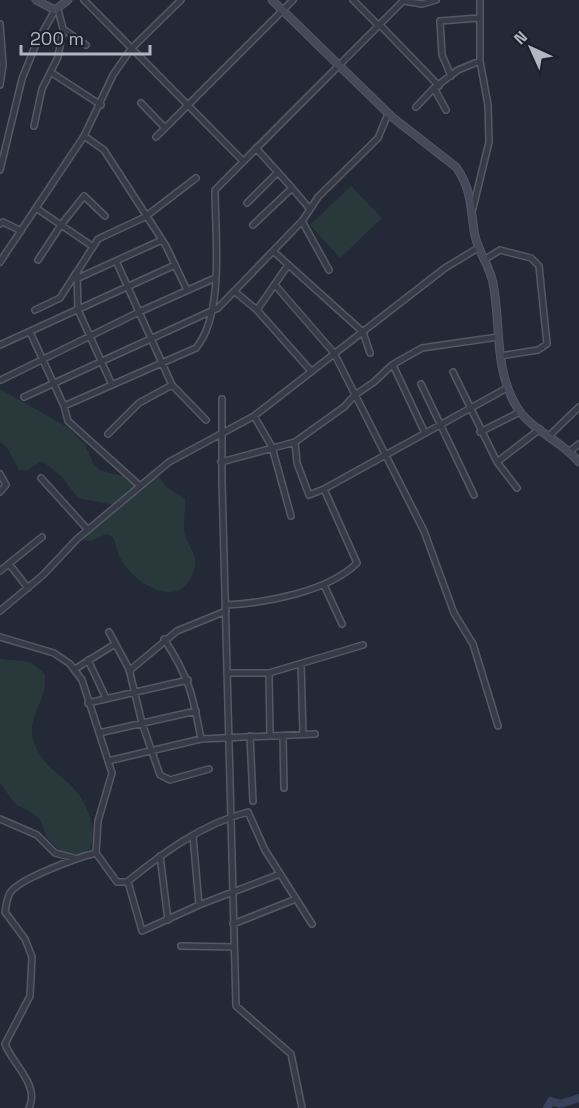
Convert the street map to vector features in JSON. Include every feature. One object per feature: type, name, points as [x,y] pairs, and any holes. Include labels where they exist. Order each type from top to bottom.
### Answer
[{"type":"street","points":[[34,126],[42,89],[52,73],[63,29],[56,10],[36,0]]},
{"type":"street","points":[[0,170],[22,79],[36,44],[56,10],[68,0]]},
{"type":"street","points":[[84,0],[243,161]]},
{"type":"street","points":[[0,262],[84,136],[101,105],[113,75],[131,49],[181,0]]},
{"type":"street","points":[[272,0],[388,114],[456,167],[462,176],[473,208],[478,248],[493,280],[500,356],[507,388],[520,412],[570,451],[579,462]]},
{"type":"street","points":[[156,137],[293,0]]},
{"type":"street","points":[[353,0],[436,87],[446,110]]},
{"type":"street","points":[[64,406],[196,348],[206,331],[215,278],[215,190],[404,0],[422,4],[436,0]]},
{"type":"street","points":[[473,208],[489,142],[488,105],[480,61],[480,0]]},
{"type":"street","points":[[451,76],[442,55],[440,21],[479,18]]},
{"type":"street","points":[[0,24],[0,85]]},
{"type":"street","points":[[63,29],[86,45]]},
{"type":"street","points":[[416,107],[451,76],[480,61]]},
{"type":"street","points":[[52,73],[101,105]]},
{"type":"street","points":[[141,103],[165,128]]},
{"type":"street","points":[[24,397],[218,308],[302,221],[309,208],[378,138],[388,114]]},
{"type":"street","points":[[84,136],[104,150],[145,217],[162,240],[187,290]]},
{"type":"street","points":[[256,148],[309,208]]},
{"type":"street","points":[[247,203],[278,172]]},
{"type":"street","points":[[35,310],[60,298],[98,239],[145,217],[196,178]]},
{"type":"street","points":[[253,225],[292,188]]},
{"type":"street","points":[[38,260],[84,196],[105,216]]},
{"type":"street","points":[[36,208],[92,246]]},
{"type":"street","points":[[302,221],[329,270]]},
{"type":"street","points":[[0,224],[3,222],[21,231]]},
{"type":"street","points":[[76,279],[162,240]]},
{"type":"street","points":[[0,611],[28,588],[88,530],[169,462],[254,416],[446,268],[478,248]]},
{"type":"street","points":[[484,260],[500,250],[531,258],[539,266],[547,344],[538,350],[500,356]]},
{"type":"street","points":[[273,251],[363,332],[370,354]]},
{"type":"street","points":[[116,261],[172,385],[206,420]]},
{"type":"street","points":[[0,345],[175,265]]},
{"type":"street","points":[[257,310],[288,265]]},
{"type":"street","points":[[77,272],[78,310],[112,386]]},
{"type":"street","points":[[1,380],[41,358],[215,278]]},
{"type":"street","points":[[275,285],[334,353],[424,531],[454,613],[473,644],[498,726]]},
{"type":"street","points":[[234,291],[257,310],[311,371]]},
{"type":"street","points":[[30,332],[64,406],[68,421],[140,486]]},
{"type":"street","points":[[221,462],[295,442],[344,407],[393,364],[422,348],[498,337]]},
{"type":"street","points":[[393,364],[424,432]]},
{"type":"street","points":[[453,372],[480,432],[497,462],[517,488]]},
{"type":"street","points":[[422,384],[474,495]]},
{"type":"street","points":[[108,434],[139,403],[172,385]]},
{"type":"street","points":[[295,442],[297,463],[309,495],[324,489],[439,423],[507,388]]},
{"type":"street","points":[[222,399],[221,462],[236,1006],[291,1054],[302,1108]]},
{"type":"street","points":[[550,435],[579,407]]},
{"type":"street","points":[[480,432],[520,412]]},
{"type":"street","points":[[254,416],[272,447],[291,516]]},
{"type":"street","points":[[497,462],[540,429]]},
{"type":"street","points":[[570,451],[579,444]]},
{"type":"street","points":[[0,474],[6,483],[0,492]]},
{"type":"street","points":[[41,478],[88,530]]},
{"type":"street","points":[[129,671],[164,639],[194,622],[226,608],[324,585],[349,571],[357,563],[324,489]]},
{"type":"street","points":[[0,571],[42,537]]},
{"type":"street","points":[[9,564],[28,588]]},
{"type":"street","points":[[324,585],[342,624]]},
{"type":"street","points":[[109,632],[129,671],[142,723],[160,776],[170,780],[209,769]]},
{"type":"street","points":[[0,637],[54,653],[75,669],[82,680],[112,780],[100,813],[96,853],[117,882],[128,882],[160,856],[193,836],[232,816],[248,812],[280,874],[312,924]]},
{"type":"street","points":[[164,639],[188,680],[201,739]]},
{"type":"street","points":[[75,669],[115,644]]},
{"type":"street","points":[[228,673],[269,673],[363,645]]},
{"type":"street","points":[[88,660],[106,698]]},
{"type":"street","points":[[301,664],[303,734]]},
{"type":"street","points":[[269,673],[270,736]]},
{"type":"street","points":[[88,703],[188,680]]},
{"type":"street","points":[[99,733],[196,711]]},
{"type":"street","points":[[108,761],[201,739],[315,734]]},
{"type":"street","points":[[250,736],[253,801]]},
{"type":"street","points":[[283,736],[284,788]]},
{"type":"street","points":[[0,819],[37,835],[55,854],[76,858]]},
{"type":"street","points":[[193,836],[199,905]]},
{"type":"street","points":[[29,1108],[33,1098],[31,1088],[5,1044],[30,996],[32,957],[25,939],[5,912],[6,905],[10,894],[18,884],[76,858],[96,853]]},
{"type":"street","points":[[160,856],[168,920]]},
{"type":"street","points":[[128,882],[142,930],[280,874]]},
{"type":"street","points":[[233,924],[296,898]]},
{"type":"street","points":[[181,946],[233,947]]},
{"type":"shaded area","points":[[351,186],[382,218],[340,258],[310,225]]},
{"type":"shaded area","points":[[0,389],[69,428],[85,445],[94,465],[100,470],[130,478],[136,486],[113,505],[78,498],[61,476],[42,461],[28,470],[19,470],[7,447],[0,442]]},
{"type":"shaded area","points":[[158,475],[166,487],[185,498],[184,531],[194,553],[195,561],[190,580],[182,588],[172,592],[161,591],[149,586],[128,570],[118,554],[113,537],[106,534],[91,541],[79,540]]},
{"type":"shaded area","points":[[0,659],[31,662],[45,674],[43,694],[33,721],[34,741],[43,759],[84,802],[93,834],[90,849],[81,854],[64,855],[47,838],[41,821],[33,813],[15,804],[0,783]]},
{"type":"waterway","points":[[547,1108],[551,1101],[560,1104],[579,1098]]}]
